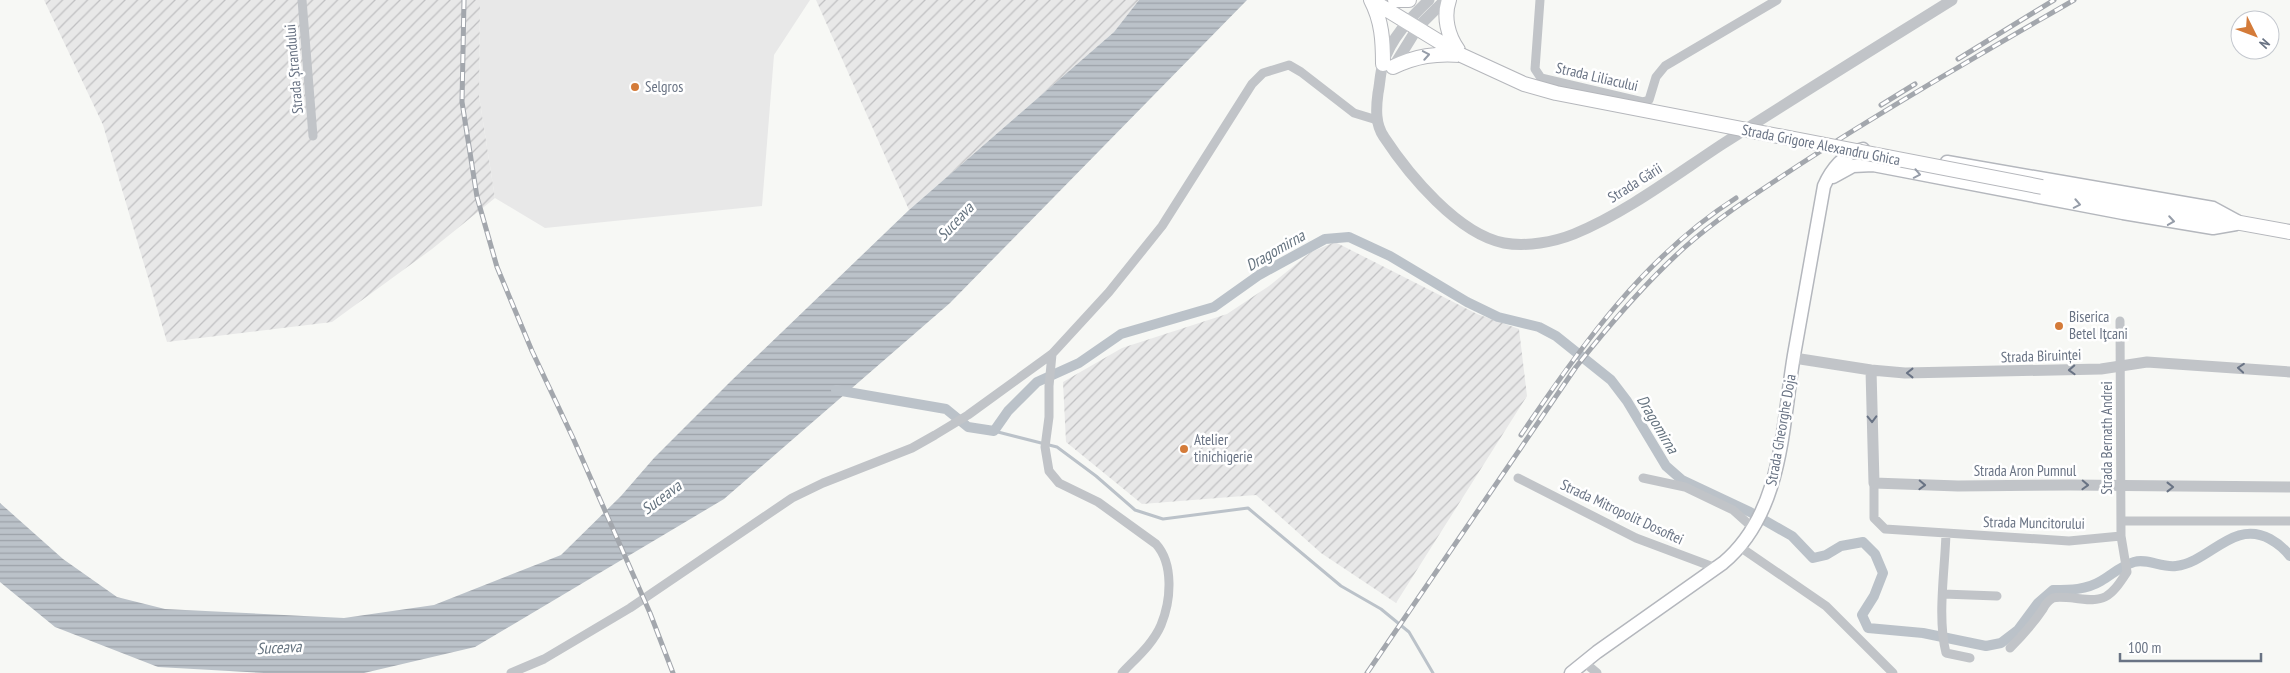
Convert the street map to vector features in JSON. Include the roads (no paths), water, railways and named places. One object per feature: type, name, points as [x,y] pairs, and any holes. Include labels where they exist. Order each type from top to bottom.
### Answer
[{"type":"main road","name":"Strada Grigore Alexandru Ghica","points":[[1371,0],[1462,55],[1524,84],[1564,95],[1746,132],[2290,232]]},
{"type":"main road","points":[[1371,0],[1377,10],[1388,66],[1430,54],[1462,55]]},
{"type":"main road","points":[[1395,0],[1409,0]]},
{"type":"main road","points":[[1447,0],[1448,29],[1453,43],[1462,55]]},
{"type":"main road","points":[[1824,186],[1829,176],[1846,157],[1857,150],[1871,150],[2214,208],[2241,223]]},
{"type":"main road","points":[[1824,186],[1830,179],[1845,169],[1872,165],[2114,212],[2212,228],[2241,223]]},
{"type":"main road","name":"Strada Gheorghe Doja","points":[[1571,673],[1716,568],[1740,547],[1763,510],[1779,453],[1824,186]]},
{"type":"street","name":"Strada Ștrandului","points":[[302,0],[313,136]]},
{"type":"street","points":[[1413,24],[1429,0]]},
{"type":"street","points":[[1413,24],[1447,0]]},
{"type":"street","name":"Strada Liliacului","points":[[1540,0],[1535,69],[1537,76],[1643,102],[1649,100],[1656,77],[1665,66],[1777,0]]},
{"type":"street","name":"Strada Gării","points":[[1413,24],[1396,38],[1380,87],[1376,110],[1381,133],[1399,159],[1439,202],[1463,224],[1481,234],[1504,243],[1526,244],[1555,241],[1602,221],[1952,0]]},
{"type":"street","points":[[511,673],[544,660],[630,608],[792,498],[823,483],[912,448],[950,426],[1052,354],[1110,292],[1162,226],[1211,152],[1238,104],[1252,84],[1263,73],[1289,65],[1354,113],[1377,120]]},
{"type":"street","name":"Strada Bernath Andrei","points":[[2010,648],[2033,624],[2046,604],[2053,598],[2064,597],[2086,600],[2104,597],[2112,594],[2127,572],[2123,556],[2122,536],[2120,320]]},
{"type":"street","points":[[1052,354],[1049,386],[1050,417],[1045,448],[1049,472],[1059,483],[1098,502],[1156,544],[1161,550],[1168,568],[1168,596],[1161,626],[1148,645],[1122,673]]},
{"type":"street","name":"Strada Biruinței","points":[[1794,358],[1904,373],[2121,367],[2146,362],[2290,372]]},
{"type":"street","points":[[1871,370],[1874,483]]},
{"type":"street","name":"Strada Mitropolit Dosoftei","points":[[1518,478],[1636,538],[1716,568]]},
{"type":"street","points":[[1643,478],[1685,486],[1732,510],[1754,526]]},
{"type":"street","name":"Strada Aron Pumnul","points":[[1874,483],[1958,486],[2070,484],[2121,487],[2290,487]]},
{"type":"street","name":"Strada Muncitorului","points":[[1874,483],[1874,518],[1885,530],[2069,541],[2122,536]]},
{"type":"street","points":[[2122,521],[2290,521]]},
{"type":"street","points":[[1946,533],[1943,594],[1944,644],[1946,653],[1970,658]]},
{"type":"street","points":[[1740,547],[1826,606],[1893,673]]},
{"type":"street","points":[[1943,594],[1997,596]]},
{"type":"street","points":[[1584,662],[1597,673]]},
{"type":"water","name":"Suceava","points":[[1139,0],[1247,0],[950,303],[724,499],[475,647],[364,673],[264,673],[158,667],[55,627],[0,582],[0,503],[63,559],[117,597],[165,609],[344,618],[434,605],[561,555],[621,496],[654,458],[731,381],[909,210],[1114,32]]},
{"type":"waterway","name":"Dragomirna","points":[[836,390],[946,409],[968,427],[994,431],[1008,411],[1037,382],[1079,363],[1121,334],[1214,307],[1259,275],[1325,239],[1349,237],[1390,256],[1467,302],[1498,317],[1539,327],[1556,336],[1611,380],[1627,401],[1666,466],[1682,480],[1750,512],[1792,536],[1813,558],[1826,555],[1841,546],[1863,542],[1875,554],[1883,573],[1874,596],[1862,615],[1868,628],[1923,633],[1986,646],[2001,643],[2018,630],[2038,603],[2053,590],[2072,590],[2090,586],[2134,562],[2144,561],[2165,566],[2188,563],[2233,538],[2244,534],[2257,534],[2270,539],[2281,546],[2290,556]]},
{"type":"waterway","points":[[994,431],[1057,447],[1096,476],[1135,510],[1163,519],[1248,508],[1341,586],[1381,609],[1409,632],[1433,673]]},
{"type":"railway","points":[[464,0],[462,102],[477,197],[497,267],[532,351],[573,438],[650,613],[673,673]]},
{"type":"railway","points":[[1958,59],[2054,0]]},
{"type":"railway","points":[[1367,673],[1576,367],[1628,304],[1670,261],[1726,214],[1833,143],[2074,0]]},
{"type":"railway","points":[[1881,105],[1915,84]]},
{"type":"railway","points":[[1521,435],[1591,336],[1643,275],[1703,221],[1736,198]]},
{"type":"place","name":"Selgros","points":[[635,87]]},
{"type":"place","name":"Biserica Betel Iţcani","points":[[2059,326]]},
{"type":"place","name":"Atelier tinichigerie","points":[[1184,449]]}]
